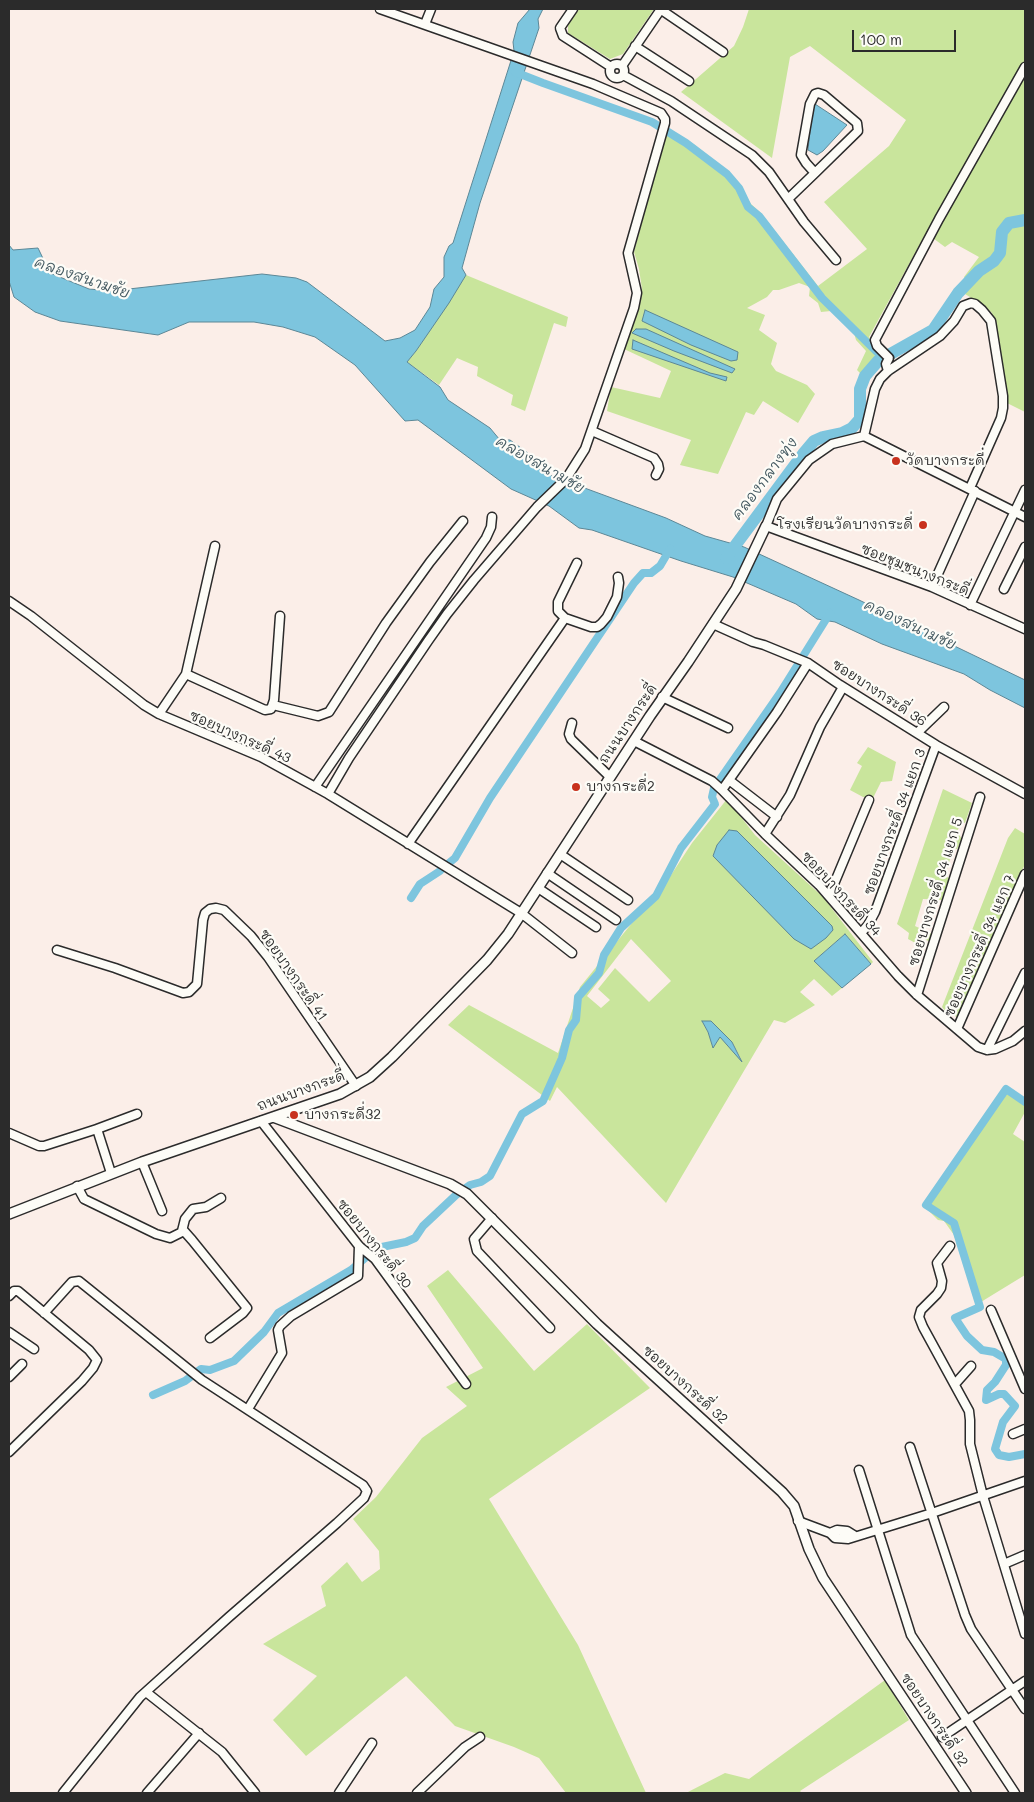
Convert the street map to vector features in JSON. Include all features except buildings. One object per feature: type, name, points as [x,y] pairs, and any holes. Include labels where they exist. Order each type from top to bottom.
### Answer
[{"type":"street","points":[[328,794],[349,758],[428,641],[474,580],[537,507],[566,479],[580,459],[592,431],[634,308],[637,293],[628,253],[665,122],[661,113],[593,84],[380,9]]},
{"type":"street","points":[[425,24],[431,9]]},
{"type":"street","points":[[573,9],[560,28],[563,36],[611,67]]},
{"type":"street","points":[[622,66],[660,9],[724,52]]},
{"type":"street","points":[[635,46],[689,81]]},
{"type":"street","points":[[611,67],[617,64],[622,66]]},
{"type":"street","points":[[622,66],[624,75]]},
{"type":"street","points":[[611,67],[610,71],[613,78],[618,79],[624,75]]},
{"type":"street","points":[[888,371],[886,364],[887,356],[876,346],[876,340],[939,219],[1025,67]]},
{"type":"street","points":[[624,75],[671,101],[752,155],[770,172],[809,228],[836,260]]},
{"type":"street","points":[[788,199],[815,173],[858,131],[857,123],[824,95],[818,93],[815,94],[810,104],[801,155],[815,173]]},
{"type":"street","points":[[932,587],[972,490],[1001,418],[1003,408],[1003,396],[991,321],[988,315],[976,304],[967,303],[946,330],[888,371],[880,379],[875,389],[864,436],[972,490],[1014,512],[1025,517]]},
{"type":"street","points":[[592,431],[654,458],[659,468],[656,475]]},
{"type":"street","name":"ถนนบางกระดี่","points":[[9,1214],[111,1173],[340,1094],[370,1077],[392,1057],[470,977],[508,934],[662,697],[736,589],[756,549],[777,499],[809,460],[832,444],[864,436]]},
{"type":"street","points":[[970,605],[1025,490]]},
{"type":"street","points":[[315,787],[486,538],[492,518]]},
{"type":"street","points":[[274,705],[318,716],[329,712],[386,623],[430,562],[463,522]]},
{"type":"street","name":"ซอยชุมชนางกระดี่","points":[[766,526],[932,587],[1025,630]]},
{"type":"street","points":[[159,714],[186,674],[215,546]]},
{"type":"street","points":[[1004,589],[1025,547]]},
{"type":"street","points":[[577,564],[558,602],[558,611],[565,618],[591,627],[597,627],[607,616],[617,597],[618,577]]},
{"type":"street","name":"ซอยบางกระดี่ 43","points":[[9,601],[159,714],[262,757],[328,794],[521,913],[572,953]]},
{"type":"street","points":[[186,674],[265,710],[271,708],[274,705],[280,616]]},
{"type":"street","points":[[408,844],[565,618]]},
{"type":"street","name":"ซอยบางกระดี่ 36","points":[[713,624],[803,661],[936,745],[1025,794]]},
{"type":"street","points":[[717,786],[730,780],[777,712],[803,661]]},
{"type":"street","points":[[765,834],[790,795],[820,727],[843,687]]},
{"type":"street","points":[[662,697],[728,728]]},
{"type":"street","points":[[916,733],[944,707]]},
{"type":"street","points":[[572,723],[568,734],[570,739],[610,777]]},
{"type":"street","name":"ซอยบางกระดี่ 34","points":[[634,741],[717,786],[829,896],[898,976],[917,995],[978,1046],[987,1050]]},
{"type":"street","name":"ซอยบางกระดี่ 34 แยก 3","points":[[861,933],[875,912],[936,745]]},
{"type":"street","points":[[730,780],[777,817]]},
{"type":"street","name":"ซอยบางกระดี่ 34 แยก 5","points":[[917,995],[980,797]]},
{"type":"street","points":[[829,896],[869,800]]},
{"type":"street","points":[[560,854],[628,900]]},
{"type":"street","points":[[548,873],[616,920]]},
{"type":"street","name":"ซอยบางกระดี่ 34 แยก 7","points":[[957,1029],[1025,874]]},
{"type":"street","points":[[538,888],[596,927]]},
{"type":"street","name":"ซอยบางกระดี่ 41","points":[[57,950],[115,968],[183,993],[189,992],[197,984],[203,920],[210,909],[224,910],[251,936],[268,957],[356,1086]]},
{"type":"street","points":[[987,1050],[1025,973]]},
{"type":"street","points":[[987,1050],[1004,1046],[1025,1031]]},
{"type":"street","points":[[9,1133],[39,1146],[44,1146],[137,1114]]},
{"type":"street","name":"ซอยบางกระดี่ 32","points":[[273,1116],[464,1191],[597,1324],[782,1492],[794,1506],[809,1549],[823,1578],[966,1793]]},
{"type":"street","name":"ซอยบางกระดี่ 30","points":[[261,1121],[359,1246],[373,1258],[466,1384]]},
{"type":"street","points":[[97,1129],[111,1173]]},
{"type":"street","points":[[142,1162],[162,1211]]},
{"type":"street","points":[[78,1186],[84,1199],[156,1234],[170,1238],[186,1232],[247,1308],[210,1338]]},
{"type":"street","points":[[182,1232],[185,1219],[192,1210],[206,1207],[221,1198]]},
{"type":"street","points":[[492,1218],[474,1239],[477,1251],[550,1328]]},
{"type":"street","points":[[248,1409],[282,1353],[278,1330],[280,1326],[291,1316],[358,1276],[359,1246]]},
{"type":"street","points":[[950,1246],[937,1263],[942,1281],[941,1288],[921,1310],[919,1317],[969,1411],[970,1444],[982,1496],[1025,1634]]},
{"type":"street","points":[[44,1313],[72,1282],[79,1281],[202,1380],[363,1485],[367,1490],[366,1494],[337,1523],[222,1622],[136,1701],[63,1793]]},
{"type":"street","points":[[9,1296],[14,1291],[18,1291],[94,1354],[97,1360],[96,1364],[82,1381],[9,1452]]},
{"type":"street","points":[[991,1310],[1025,1389]]},
{"type":"street","points":[[9,1332],[34,1349]]},
{"type":"street","points":[[9,1377],[22,1364]]},
{"type":"street","points":[[954,1384],[971,1366]]},
{"type":"street","points":[[1014,1434],[1025,1429]]},
{"type":"street","points":[[910,1447],[964,1615],[1025,1709]]},
{"type":"street","points":[[859,1470],[911,1635],[1015,1793]]},
{"type":"street","points":[[798,1521],[830,1533],[835,1538],[848,1540],[855,1536],[932,1513],[1025,1481]]},
{"type":"street","points":[[1004,1564],[1025,1556]]},
{"type":"street","points":[[942,1736],[1025,1682]]},
{"type":"street","points":[[146,1692],[222,1752],[254,1793]]},
{"type":"street","points":[[147,1793],[199,1733]]},
{"type":"street","points":[[416,1793],[465,1746],[480,1737]]},
{"type":"street","points":[[339,1793],[372,1743]]},
{"type":"green space","points":[[579,9],[654,9],[623,54],[610,59],[568,33],[568,25]]},
{"type":"green space","points":[[749,9],[1025,9],[1025,412],[1007,403],[992,313],[965,294],[969,285],[964,277],[979,257],[952,242],[945,247],[926,233],[869,337],[883,354],[862,375],[857,370],[866,351],[856,340],[854,333],[838,316],[831,311],[821,312],[818,303],[809,296],[810,287],[799,283],[779,290],[773,290],[767,297],[747,308],[765,315],[759,330],[777,343],[771,364],[776,371],[807,385],[815,394],[798,423],[763,401],[754,415],[746,412],[718,474],[680,465],[691,440],[607,411],[611,387],[660,398],[671,371],[624,349],[642,289],[634,252],[667,128],[695,145],[735,178],[751,204],[761,213],[818,286],[867,249],[824,202],[889,146],[906,120],[810,46],[790,57],[772,158],[681,92],[734,46]]},
{"type":"green space","points":[[466,275],[568,317],[566,327],[554,323],[525,411],[511,405],[513,395],[477,376],[478,367],[457,358],[439,385],[407,362]]},
{"type":"green space","points":[[868,747],[896,762],[892,781],[881,782],[873,798],[863,797],[850,790],[862,766],[857,763]]},
{"type":"green space","points":[[943,789],[972,803],[965,823],[961,822],[957,832],[962,839],[957,849],[953,849],[945,876],[949,878],[942,900],[923,899],[915,926],[932,934],[930,942],[923,938],[919,945],[908,939],[909,933],[897,924]]},
{"type":"green space","points":[[727,799],[755,835],[823,897],[873,962],[871,964],[845,934],[814,961],[842,988],[832,996],[814,979],[800,992],[815,1005],[785,1023],[774,1020],[666,1203],[557,1087],[550,1101],[448,1025],[469,1005],[558,1053],[580,987],[671,875],[692,843]],"holes":[[[737,831],[831,926],[713,856]],[[631,939],[671,981],[649,1002],[615,968],[598,989],[610,1000],[601,1008],[587,996]],[[702,1021],[732,1042],[741,1059],[719,1036],[713,1047]]]},
{"type":"green space","points":[[1015,828],[1025,834],[1025,864],[964,1005],[957,1017],[946,1012],[942,1007],[1008,838]]},
{"type":"green space","points":[[1006,1086],[1025,1106],[1025,1112],[1013,1134],[1025,1142],[1025,1275],[976,1305],[954,1235],[944,1221],[938,1220],[923,1205]]},
{"type":"green space","points":[[448,1270],[534,1371],[587,1324],[650,1388],[489,1499],[578,1645],[646,1793],[566,1793],[539,1758],[455,1726],[406,1676],[306,1756],[273,1720],[317,1676],[263,1644],[326,1606],[321,1586],[347,1562],[362,1582],[380,1569],[379,1551],[353,1519],[376,1497],[422,1438],[467,1406],[446,1387],[483,1368],[427,1286]]},
{"type":"green space","points":[[885,1680],[909,1720],[800,1791],[802,1793],[686,1793],[725,1773],[749,1779]]},
{"type":"water","name":"คลองสนามชัย","points":[[530,9],[543,9],[538,19],[539,28],[480,203],[462,268],[466,275],[449,303],[407,362],[440,387],[448,400],[490,428],[500,440],[510,440],[528,453],[536,467],[552,476],[666,518],[705,536],[744,547],[1025,680],[1025,708],[964,674],[882,644],[835,622],[817,619],[796,604],[733,577],[592,530],[579,528],[549,506],[511,489],[418,420],[405,421],[355,365],[315,337],[283,327],[254,322],[189,322],[158,335],[60,321],[35,312],[14,297],[9,281],[9,245],[13,250],[38,248],[50,273],[89,289],[111,291],[262,274],[296,278],[307,282],[385,341],[400,338],[415,330],[430,307],[434,289],[444,277],[444,257],[449,246],[453,243],[514,51],[513,42],[518,23]]},
{"type":"water","points":[[815,104],[847,125],[817,155],[808,150],[812,112]]},
{"type":"water","points":[[645,310],[738,352],[737,360],[731,361],[691,345],[642,321]]},
{"type":"water","points":[[636,329],[646,329],[735,369],[732,373],[674,351],[632,333]]},
{"type":"water","points":[[633,340],[710,373],[727,377],[726,381],[632,349]]},
{"type":"water","points":[[729,830],[737,831],[832,926],[833,930],[826,938],[811,949],[794,939],[713,856],[717,845]]},
{"type":"water","points":[[845,934],[871,964],[842,988],[814,961]]},
{"type":"water","points":[[702,1021],[711,1021],[732,1042],[742,1062],[720,1037],[713,1048]]},
{"type":"waterway","points":[[515,72],[652,122],[686,143],[727,174],[739,188],[748,207],[759,216],[822,298],[883,358]]},
{"type":"waterway","name":"คลองกลางทุ่ง","points":[[726,558],[814,441],[842,433],[852,428],[860,419],[860,389],[865,376],[878,361],[933,330],[958,293],[979,271],[994,261],[1000,253],[1002,232],[1009,223],[1025,220]]},
{"type":"waterway","points":[[449,863],[455,858],[490,798],[634,583],[643,573],[651,573],[660,566],[670,549]]},
{"type":"waterway","points":[[153,1395],[185,1381],[201,1369],[210,1370],[234,1361],[264,1332],[278,1313],[351,1270],[377,1248],[406,1242],[415,1238],[423,1226],[456,1195],[470,1185],[481,1182],[490,1176],[522,1114],[543,1101],[562,1058],[569,1030],[576,1020],[578,997],[599,973],[604,955],[621,928],[656,896],[681,848],[715,804],[712,797],[714,788],[780,693],[830,613]]},
{"type":"waterway","points":[[411,898],[420,884],[440,871]]},
{"type":"waterway","points":[[1025,1102],[1006,1089],[926,1205],[954,1223],[980,1307],[955,1318],[967,1336],[982,1350],[994,1352],[1006,1359],[1006,1365],[995,1382],[987,1390],[986,1400],[999,1394],[1004,1394],[1015,1406],[1003,1422],[995,1449],[999,1455],[1009,1457],[1025,1454]]},
{"type":"place","name":"วัดบางกระดี่","points":[[896,461]]},
{"type":"place","name":"โรงเรียนวัดบางกระดี่","points":[[923,525]]},
{"type":"place","name":"บางกระดี่2","points":[[576,787]]},
{"type":"place","name":"บางกระดี่32","points":[[294,1115]]}]
